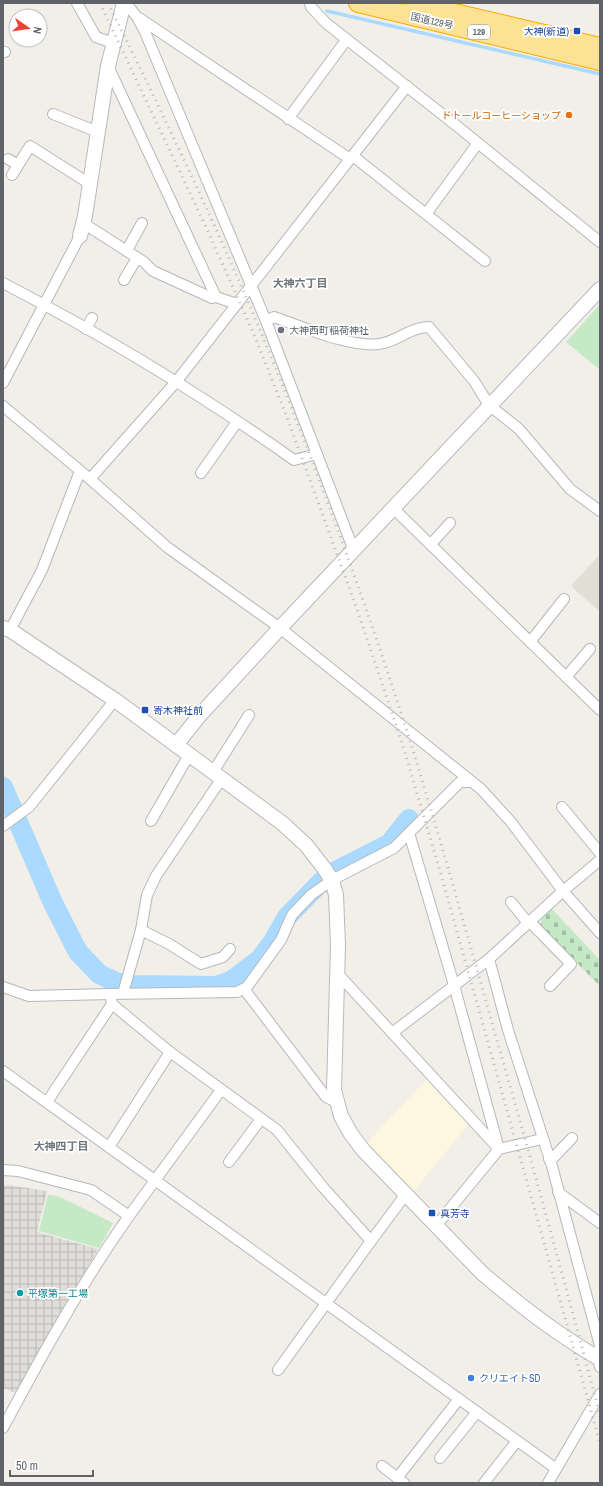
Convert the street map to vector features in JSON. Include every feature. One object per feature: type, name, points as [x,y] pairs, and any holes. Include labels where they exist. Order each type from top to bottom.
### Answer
[{"type":"highway","name":"国道129号","points":[[358,3],[600,61]]},
{"type":"highway","name":"国道129号","points":[[423,4],[600,47]]},
{"type":"street","points":[[78,3],[96,37],[113,43]]},
{"type":"street","points":[[3,383],[45,304],[81,229],[90,184],[108,66],[125,3]]},
{"type":"street","points":[[125,3],[137,17],[145,32],[266,321],[354,551]]},
{"type":"street","points":[[310,3],[311,8],[326,23],[407,86],[600,242]]},
{"type":"street","points":[[137,17],[288,119],[351,158],[426,214],[485,261]]},
{"type":"street","points":[[288,119],[347,40]]},
{"type":"street","points":[[108,66],[216,297]]},
{"type":"street","points":[[90,479],[176,382],[407,86]]},
{"type":"street","points":[[53,114],[98,132]]},
{"type":"street","points":[[426,214],[478,143]]},
{"type":"street","points":[[12,175],[30,146],[90,184]]},
{"type":"street","points":[[8,159],[18,165]]},
{"type":"street","points":[[127,250],[142,223]]},
{"type":"street","points":[[81,229],[127,250],[153,271],[212,298],[216,297],[237,304]]},
{"type":"street","points":[[124,280],[137,258]]},
{"type":"street","points":[[3,283],[45,304],[176,382],[294,460],[317,454]]},
{"type":"street","points":[[176,745],[200,715],[280,628],[394,509],[489,405],[600,289]]},
{"type":"street","points":[[266,321],[274,317],[331,336],[363,344],[383,344],[421,327],[429,327],[474,381],[489,405],[520,428],[570,489],[600,512]]},
{"type":"street","points":[[86,329],[92,318]]},
{"type":"street","points":[[3,406],[90,479],[167,547],[280,628],[494,802],[563,890],[600,933]]},
{"type":"street","points":[[201,473],[237,422]]},
{"type":"street","points":[[80,471],[42,570],[6,629],[116,700],[282,823],[306,845],[332,880],[336,895],[338,918],[333,1067],[334,1090],[336,1102],[350,1134],[363,1150],[482,1273],[502,1291],[599,1361]]},
{"type":"street","points":[[394,509],[566,677],[599,707]]},
{"type":"street","points":[[431,544],[450,523]]},
{"type":"street","points":[[530,642],[564,600]]},
{"type":"street","points":[[566,677],[590,649]]},
{"type":"street","points":[[3,826],[29,807],[116,700]]},
{"type":"street","points":[[123,993],[141,930],[147,895],[156,876],[218,775],[249,715]]},
{"type":"street","points":[[240,730],[249,735]]},
{"type":"street","points":[[151,820],[189,755]]},
{"type":"street","points":[[3,987],[29,996],[111,999],[123,993],[237,992],[244,989],[281,940],[292,915],[311,895],[332,880],[394,848],[460,782],[470,782]]},
{"type":"street","points":[[564,814],[600,853]]},
{"type":"street","points":[[409,833],[500,1149]]},
{"type":"street","points":[[392,1033],[489,959],[563,890],[600,860]]},
{"type":"street","points":[[511,902],[528,922],[571,964],[550,986]]},
{"type":"street","points":[[141,930],[178,954],[201,964],[227,961],[230,949]]},
{"type":"street","points":[[489,959],[508,1030],[558,1192],[600,1346],[599,1361]]},
{"type":"street","points":[[337,973],[500,1149]]},
{"type":"street","points":[[244,989],[326,1097],[336,1102]]},
{"type":"street","points":[[111,999],[170,1052],[277,1130],[322,1186],[372,1241]]},
{"type":"street","points":[[47,1102],[111,999]]},
{"type":"street","points":[[109,1147],[170,1052]]},
{"type":"street","points":[[3,1071],[555,1468]]},
{"type":"street","points":[[3,1428],[61,1320],[93,1267],[221,1090]]},
{"type":"street","points":[[229,1162],[234,1149],[262,1119]]},
{"type":"street","points":[[549,1160],[553,1158],[572,1138]]},
{"type":"street","points":[[436,1226],[500,1149],[542,1139]]},
{"type":"street","points":[[3,1170],[18,1170],[91,1190],[129,1216]]},
{"type":"street","points":[[558,1192],[598,1218]]},
{"type":"street","points":[[278,1370],[406,1194]]},
{"type":"street","points":[[548,1483],[555,1468],[600,1394]]},
{"type":"street","points":[[382,1466],[400,1480],[459,1399]]},
{"type":"street","points":[[440,1458],[477,1412]]},
{"type":"street","points":[[484,1483],[517,1441]]},
{"type":"shaded area","points":[[600,554],[600,612],[571,586]]},
{"type":"shaded area","points":[[429,1077],[471,1121],[412,1193],[366,1144]]},
{"type":"shaded area","points":[[8,1185],[47,1191],[37,1232],[98,1249],[16,1393],[3,1388],[3,1186]]},
{"type":"green space","points":[[600,304],[600,370],[566,342]]},
{"type":"green space","points":[[551,908],[600,960],[600,986],[540,926],[543,915]]},
{"type":"green space","points":[[48,1195],[58,1196],[113,1223],[99,1248],[39,1231]]},
{"type":"waterway","points":[[327,11],[600,74]]},
{"type":"waterway","points":[[3,787],[53,903],[78,952],[99,974],[116,982],[132,985],[216,986],[231,981],[260,959],[272,943],[287,917],[322,881]]},
{"type":"waterway","points":[[336,871],[389,844],[409,819]]},
{"type":"railway","points":[[100,3],[205,225],[253,332],[288,420],[357,609],[402,743],[440,871],[600,1443]]},
{"type":"railway","points":[[108,3],[183,158],[254,315],[312,461],[370,621],[432,813],[535,1174],[600,1415]]},
{"type":"place","name":"大神(新道)","points":[[577,31]]},
{"type":"place","name":"ドトールコーヒーショップ","points":[[569,115]]},
{"type":"place","name":"大神西町稲荷神社","points":[[281,330]]},
{"type":"place","name":"寄木神社前","points":[[145,710]]},
{"type":"place","name":"真芳寺","points":[[432,1213]]},
{"type":"place","name":"平塚第一工場","points":[[20,1293]]},
{"type":"place","name":"クリエイトSD","points":[[471,1378]]},
{"type":"district","name":"大神六丁目","points":[[300,283]]},
{"type":"district","name":"大神四丁目","points":[[61,1146]]}]
